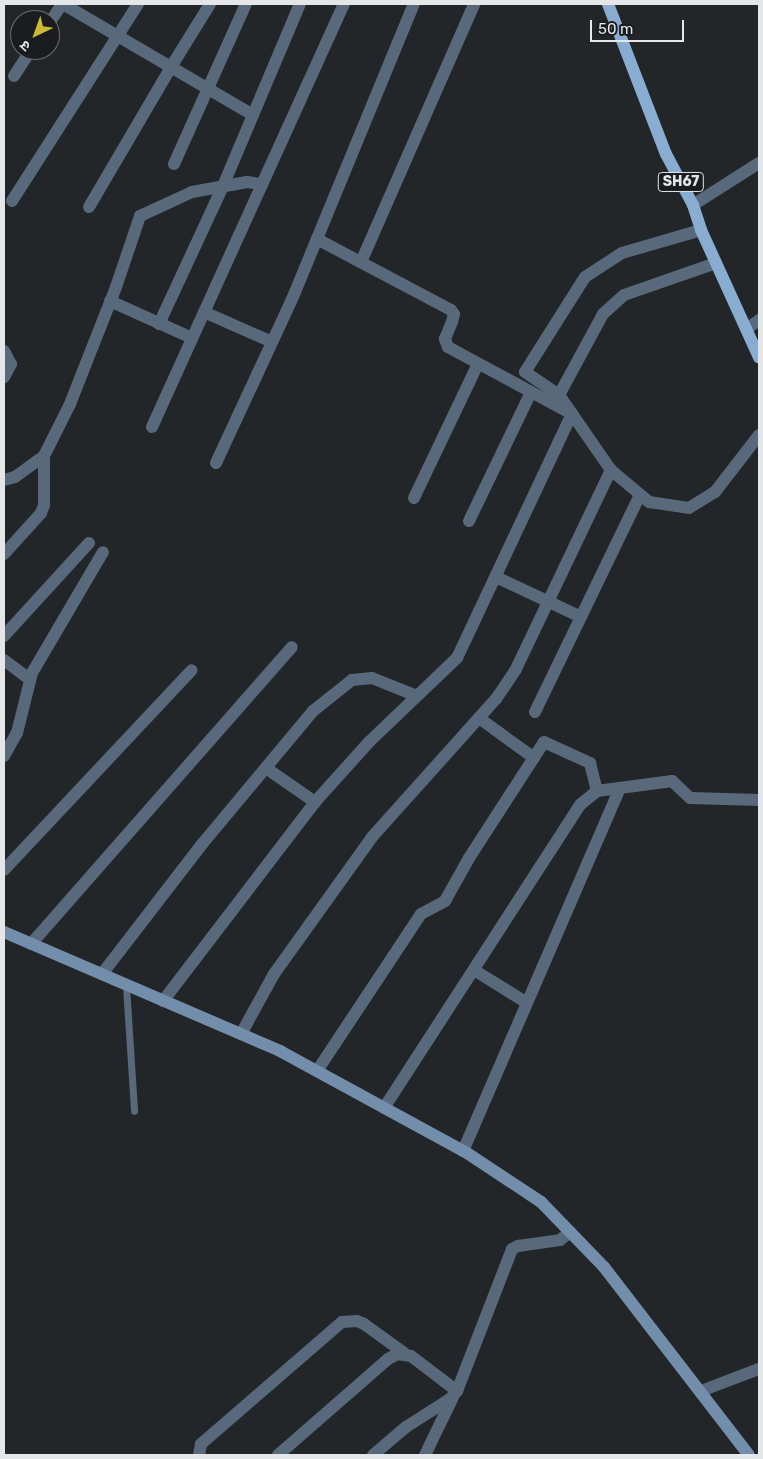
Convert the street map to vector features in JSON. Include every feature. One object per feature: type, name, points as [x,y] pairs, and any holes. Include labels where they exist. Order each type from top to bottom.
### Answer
[{"type":"main road","name":"SH67","points":[[608,4],[666,154],[693,205],[701,230],[748,328],[759,357]]},
{"type":"main road","points":[[4,932],[280,1051],[463,1151],[541,1202],[604,1267],[749,1455]]},
{"type":"street","points":[[62,4],[253,115]]},
{"type":"street","points":[[12,201],[138,4]]},
{"type":"street","points":[[89,207],[210,4]]},
{"type":"street","points":[[174,164],[246,4]]},
{"type":"street","points":[[159,324],[223,186],[300,4]]},
{"type":"street","points":[[152,427],[344,4]]},
{"type":"street","points":[[216,463],[317,239],[414,4]]},
{"type":"street","points":[[361,262],[474,4]]},
{"type":"street","points":[[14,76],[24,60]]},
{"type":"street","points":[[693,205],[759,163]]},
{"type":"street","points":[[4,554],[41,513],[44,505],[44,456],[70,404],[110,301],[140,216],[192,192],[247,182],[262,184]]},
{"type":"street","points":[[701,230],[622,253],[585,276],[525,372],[559,395],[611,470],[649,502],[689,508],[715,492],[759,435]]},
{"type":"street","points":[[317,239],[451,310],[454,314],[446,343],[455,352],[572,414]]},
{"type":"street","points":[[559,395],[603,314],[624,295],[716,263]]},
{"type":"street","points":[[110,301],[192,338]]},
{"type":"street","points":[[204,312],[272,342]]},
{"type":"street","points":[[748,328],[759,320]]},
{"type":"street","points":[[4,351],[11,364],[4,377]]},
{"type":"street","points":[[414,498],[478,364]]},
{"type":"street","points":[[469,521],[531,392]]},
{"type":"street","points":[[163,1001],[315,802],[369,742],[457,658],[572,414]]},
{"type":"street","points":[[4,480],[15,477],[44,456]]},
{"type":"street","points":[[241,1034],[274,974],[372,838],[496,699],[516,668],[611,470]]},
{"type":"street","points":[[535,712],[640,495]]},
{"type":"street","points":[[4,636],[89,543]]},
{"type":"street","points":[[4,756],[18,733],[30,679],[103,552]]},
{"type":"street","points":[[496,577],[581,617]]},
{"type":"street","points":[[31,944],[292,648]]},
{"type":"street","points":[[4,660],[30,679]]},
{"type":"street","points":[[4,870],[192,670]]},
{"type":"street","points":[[102,974],[203,843],[313,711],[352,680],[372,678],[417,696]]},
{"type":"street","points":[[479,718],[534,758]]},
{"type":"street","points":[[317,1071],[421,914],[445,901],[468,858],[544,742],[590,763],[596,791]]},
{"type":"street","points":[[266,768],[315,802]]},
{"type":"street","points":[[384,1108],[581,804],[596,791],[672,781],[690,798],[759,800]]},
{"type":"street","points":[[463,1151],[620,788]]},
{"type":"street","points":[[474,970],[527,1003]]},
{"type":"street","points":[[424,1455],[456,1393],[512,1249],[518,1246],[560,1240],[570,1232]]},
{"type":"street","points":[[200,1455],[201,1444],[342,1322],[357,1321],[364,1324],[411,1356],[456,1393]]},
{"type":"street","points":[[278,1455],[388,1359],[397,1354],[404,1353]]},
{"type":"street","points":[[701,1391],[759,1369]]},
{"type":"street","points":[[373,1455],[406,1426],[456,1393]]},
{"type":"lane","points":[[126,986],[134,1111]]}]
